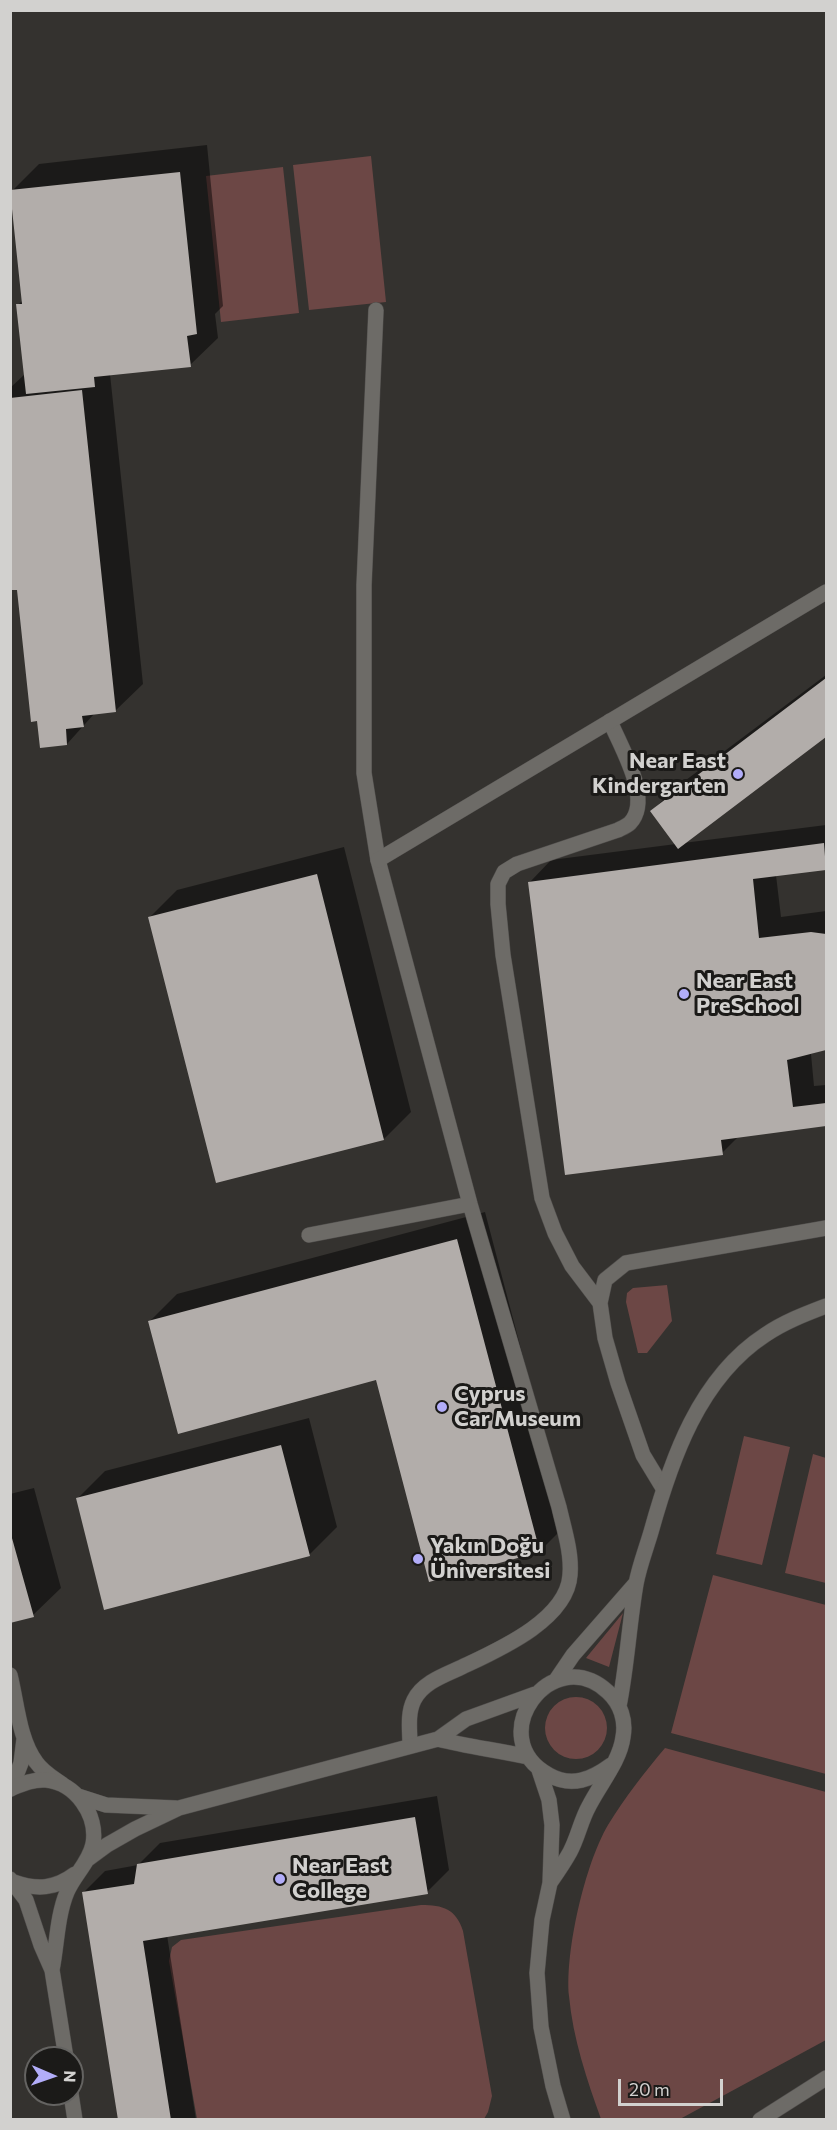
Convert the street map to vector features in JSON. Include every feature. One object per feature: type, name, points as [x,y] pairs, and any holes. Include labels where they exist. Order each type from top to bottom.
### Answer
[{"type":"street","points":[[376,310],[364,585],[364,772],[378,860],[470,1204],[560,1507],[570,1576],[564,1598],[546,1617],[525,1633],[494,1652],[430,1681],[414,1700],[409,1722],[410,1746]]},
{"type":"street","points":[[378,860],[826,592]]},
{"type":"street","points":[[600,1303],[572,1266],[555,1233],[542,1198],[503,954],[498,884],[504,872],[517,864],[618,831],[631,822],[638,808],[639,789],[610,721]]},
{"type":"street","points":[[309,1235],[470,1204]]},
{"type":"street","points":[[663,1488],[643,1455],[630,1421],[605,1338],[600,1303],[604,1280],[626,1263],[826,1228]]},
{"type":"street","points":[[619,1706],[627,1664],[636,1583],[663,1488],[692,1420],[712,1387],[735,1361],[764,1335],[800,1316],[826,1306]]},
{"type":"street","points":[[556,1680],[573,1655],[636,1583]]},
{"type":"street","points":[[10,1675],[24,1733],[35,1760],[44,1772],[78,1796],[106,1805],[179,1808]]},
{"type":"street","points":[[550,1883],[571,1851],[587,1808],[622,1747],[625,1726],[619,1706],[610,1694],[599,1684],[585,1679],[556,1680],[535,1694],[525,1708],[521,1724],[522,1741],[528,1757],[539,1770],[557,1780],[576,1782],[595,1777],[611,1765]]},
{"type":"street","points":[[52,1970],[62,1910],[67,1892],[77,1873],[88,1859],[135,1829],[179,1808],[438,1739],[466,1719],[535,1694]]},
{"type":"street","points":[[11,1789],[21,1763],[24,1733]]},
{"type":"street","points":[[438,1739],[528,1757]]},
{"type":"street","points":[[539,1770],[549,1800],[552,1825],[550,1883],[542,1920],[537,1973],[541,2027],[563,2120]]},
{"type":"street","points":[[11,1789],[28,1782],[46,1780],[64,1786]]},
{"type":"street","points":[[78,1796],[88,1810],[93,1826],[93,1843],[88,1859]]},
{"type":"street","points":[[12,1880],[30,1887],[47,1888],[64,1883],[77,1873]]},
{"type":"street","points":[[12,1880],[26,1900],[40,1945],[52,1970],[64,2046]]},
{"type":"street","points":[[760,2120],[826,2078]]},
{"type":"shaded area","points":[[371,156],[386,302],[309,310],[293,165]]},
{"type":"shaded area","points":[[283,167],[299,313],[221,322],[206,176]]},
{"type":"shaded area","points":[[667,1285],[672,1321],[647,1353],[638,1353],[626,1302],[627,1293],[633,1288]]},
{"type":"shaded area","points":[[744,1436],[790,1447],[762,1565],[716,1554]]},
{"type":"shaded area","points":[[813,1454],[826,1458],[826,1583],[785,1573]]},
{"type":"shaded area","points":[[713,1575],[826,1605],[826,1774],[671,1733]]},
{"type":"shaded area","points":[[623,1613],[609,1667],[586,1658]]},
{"type":"shaded area","points":[[576,1697],[593,1702],[598,1706],[602,1711],[607,1728],[602,1745],[598,1750],[593,1754],[576,1759],[559,1754],[554,1750],[550,1745],[545,1728],[550,1711],[554,1706],[559,1702]]},
{"type":"shaded area","points":[[665,1748],[826,1792],[826,2040],[680,2119],[601,2119],[581,2059],[569,1996],[570,1956],[578,1908],[584,1884],[608,1825],[642,1776]]},
{"type":"shaded area","points":[[421,1905],[442,1907],[448,1910],[457,1918],[463,1931],[492,2096],[484,2119],[197,2119],[169,1961],[172,1947],[181,1940]]},
{"type":"building","points":[[180,172],[197,334],[187,336],[191,367],[94,377],[95,387],[26,394],[16,304],[22,304],[10,190]]},
{"type":"building","points":[[82,390],[116,712],[82,716],[84,727],[66,729],[67,745],[40,748],[37,721],[31,722],[17,590],[10,590],[10,398]]},
{"type":"building","name":"Near East Kindergarten","points":[[826,678],[826,737],[678,849],[650,811]]},
{"type":"building","name":"Near East PreSchool","points":[[824,843],[826,870],[753,879],[759,938],[811,932],[826,934],[826,1050],[787,1060],[793,1107],[826,1103],[826,1126],[721,1140],[723,1155],[565,1175],[528,882]]},
{"type":"building","points":[[317,874],[384,1140],[216,1183],[148,917]]},
{"type":"building","name":"Cyprus Car Museum","points":[[457,1239],[540,1552],[429,1582],[376,1380],[178,1434],[148,1321]]},
{"type":"building","points":[[281,1445],[310,1556],[104,1610],[76,1498]]},
{"type":"building","points":[[10,1531],[34,1617],[10,1623]]},
{"type":"building","points":[[415,1817],[428,1894],[143,1941],[171,2120],[118,2120],[82,1892],[134,1884],[137,1864]]},
{"type":"place","name":"Near East Kindergarten","points":[[738,774]]},
{"type":"place","name":"Near East PreSchool","points":[[684,994]]},
{"type":"place","name":"Cyprus Car Museum","points":[[442,1407]]},
{"type":"place","name":"Yakın Doğu Üniversitesi","points":[[418,1559]]},
{"type":"place","name":"Near East College","points":[[280,1879]]}]
